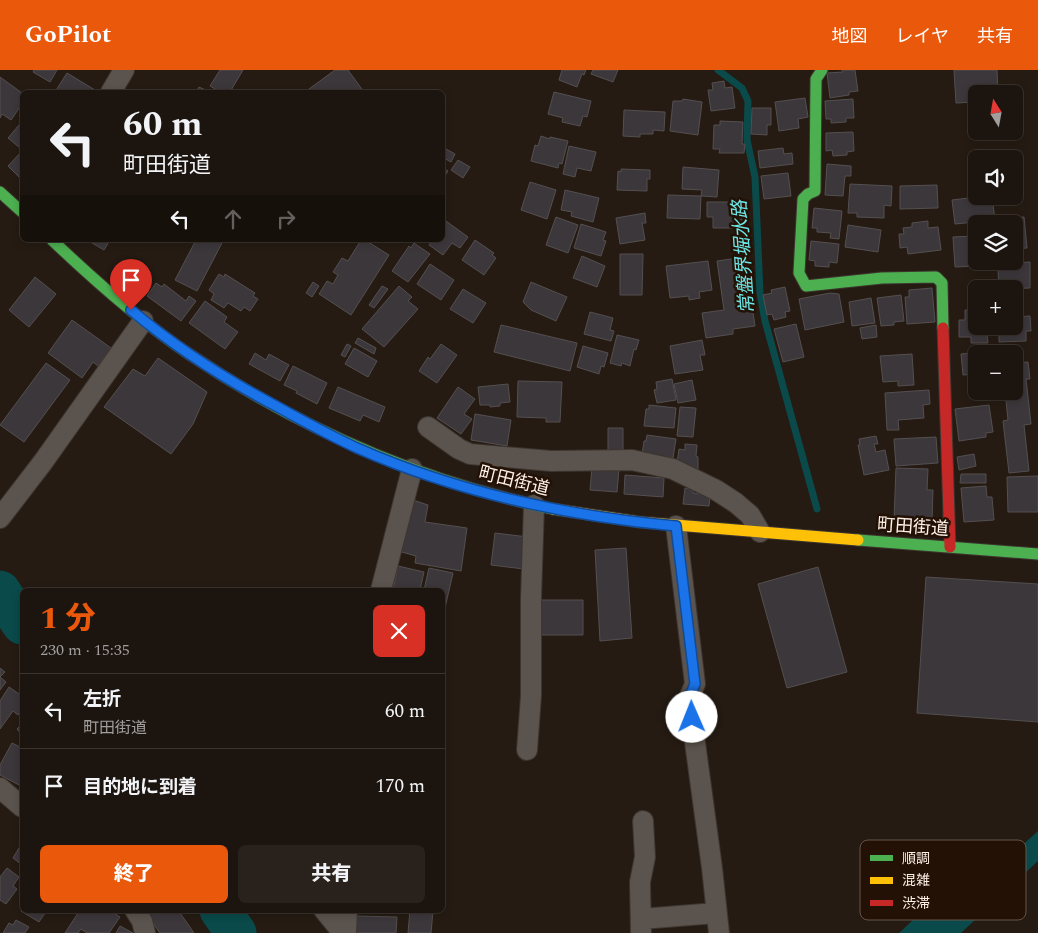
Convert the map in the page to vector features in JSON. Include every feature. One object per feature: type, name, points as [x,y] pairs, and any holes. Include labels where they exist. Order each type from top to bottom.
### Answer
[{"type":"main road","points":[[822,70],[816,79],[815,190],[803,199],[799,272],[806,286],[882,278],[922,277],[936,278],[942,283],[950,547]]},
{"type":"main road","points":[[0,192],[20,208]]},
{"type":"main road","name":"町田街道","points":[[54,242],[81,268],[143,321],[197,359],[252,393],[350,444],[412,470],[476,490],[534,505],[625,521],[1038,554]]},
{"type":"street","points":[[112,90],[124,70]]},
{"type":"street","points":[[2,509],[143,321]]},
{"type":"street","points":[[428,427],[459,449],[470,454],[551,461],[632,460],[673,469],[716,490],[736,503],[750,515],[760,532]]},
{"type":"street","points":[[382,588],[412,470]]},
{"type":"street","points":[[527,750],[531,696],[531,598],[534,505]]},
{"type":"street","points":[[643,821],[645,857],[640,882],[641,926],[718,923],[689,698],[695,684],[676,526]]},
{"type":"street","points":[[0,788],[20,805]]},
{"type":"street","points":[[137,913],[146,933]]},
{"type":"street","points":[[327,913],[345,933]]},
{"type":"street","points":[[345,933],[347,913]]},
{"type":"water","points":[[1038,831],[1038,861],[1026,872],[1026,842]]},
{"type":"water","points":[[913,920],[975,920],[961,933],[899,933]]},
{"type":"building","points":[[34,70],[57,70],[50,82],[33,72]]},
{"type":"building","points":[[220,70],[243,70],[231,90],[217,90],[210,86]]},
{"type":"building","points":[[335,70],[348,70],[363,90],[308,90]]},
{"type":"building","points":[[562,70],[586,70],[584,75],[582,74],[577,87],[559,80]]},
{"type":"building","points":[[593,70],[618,70],[613,82],[591,74]]},
{"type":"building","points":[[842,70],[855,70],[858,91],[849,92],[849,95],[830,98],[827,73],[843,72]]},
{"type":"building","points":[[954,70],[997,70],[998,85],[968,85],[968,102],[956,103]]},
{"type":"building","points":[[67,73],[95,90],[56,90]]},
{"type":"building","points":[[0,77],[20,92],[20,107],[11,120],[2,114],[0,118]]},
{"type":"building","points":[[724,81],[725,88],[732,87],[735,108],[711,111],[708,90],[713,90],[712,83]]},
{"type":"building","points":[[554,92],[591,101],[587,117],[583,116],[580,126],[562,122],[563,118],[548,114]]},
{"type":"building","points":[[805,98],[808,117],[798,119],[799,128],[779,131],[775,102]]},
{"type":"building","points":[[683,99],[702,102],[698,135],[670,131],[673,101],[682,101]]},
{"type":"building","points":[[853,99],[854,118],[846,118],[846,122],[831,123],[831,119],[826,119],[825,101]]},
{"type":"building","points":[[752,108],[771,108],[771,125],[767,125],[767,135],[751,134]]},
{"type":"building","points":[[624,110],[665,112],[664,131],[653,130],[653,134],[640,134],[640,137],[623,136]]},
{"type":"building","points":[[720,121],[743,122],[742,144],[745,144],[744,153],[719,153],[720,149],[713,149],[714,125],[720,125]]},
{"type":"building","points":[[19,125],[20,148],[8,138]]},
{"type":"building","points":[[853,132],[854,151],[847,152],[847,155],[833,156],[832,150],[826,151],[826,133]]},
{"type":"building","points":[[541,136],[568,141],[562,164],[559,163],[558,168],[531,161],[535,145],[538,146]]},
{"type":"building","points":[[569,146],[596,152],[591,171],[577,168],[575,177],[563,174]]},
{"type":"building","points":[[783,148],[784,154],[792,153],[793,164],[760,168],[758,151]]},
{"type":"building","points":[[446,149],[455,154],[451,162],[445,159]]},
{"type":"building","points":[[20,153],[20,178],[8,166]]},
{"type":"building","points":[[458,160],[470,167],[463,178],[451,170]]},
{"type":"building","points":[[827,164],[851,166],[851,176],[845,176],[843,196],[825,195]]},
{"type":"building","points":[[683,167],[719,170],[717,197],[701,196],[702,190],[682,189]]},
{"type":"building","points":[[621,169],[650,170],[650,179],[647,179],[647,191],[617,190],[618,171],[621,172]]},
{"type":"building","points":[[788,173],[791,196],[764,199],[761,176]]},
{"type":"building","points":[[530,182],[556,190],[547,219],[521,210]]},
{"type":"building","points":[[850,184],[892,186],[891,206],[884,205],[884,218],[857,217],[857,213],[848,213]]},
{"type":"building","points":[[937,185],[938,208],[900,209],[900,186]]},
{"type":"building","points":[[565,190],[599,198],[593,222],[571,216],[572,212],[561,210]]},
{"type":"building","points":[[668,195],[701,196],[700,219],[667,218]]},
{"type":"building","points":[[968,198],[968,205],[993,205],[994,215],[968,215],[968,223],[955,224],[952,200]]},
{"type":"building","points":[[707,202],[742,202],[742,230],[736,230],[736,228],[713,228],[713,217],[707,217]]},
{"type":"building","points":[[814,208],[842,211],[839,239],[830,238],[831,233],[817,232],[817,228],[812,228]]},
{"type":"building","points":[[645,213],[646,223],[642,223],[645,240],[620,244],[616,218]]},
{"type":"building","points":[[556,217],[578,225],[568,253],[546,245]]},
{"type":"building","points":[[1023,217],[1027,248],[1023,248]]},
{"type":"building","points":[[446,221],[468,237],[460,248],[452,243],[443,255],[429,245],[431,242],[445,242]]},
{"type":"building","points":[[928,221],[928,228],[938,227],[941,250],[908,254],[907,247],[900,248],[899,234],[904,234],[903,228],[912,227],[912,223]]},
{"type":"building","points":[[581,224],[606,232],[603,240],[606,241],[601,256],[574,248]]},
{"type":"building","points":[[848,225],[881,230],[878,252],[845,247]]},
{"type":"building","points":[[968,236],[968,266],[955,267],[953,237]]},
{"type":"building","points":[[475,240],[494,253],[492,255],[496,258],[484,275],[462,260]]},
{"type":"building","points":[[811,241],[839,244],[837,263],[829,262],[829,267],[815,266],[815,261],[809,260]]},
{"type":"building","points":[[90,242],[109,242],[104,250]]},
{"type":"building","points":[[195,242],[222,242],[197,291],[175,280]]},
{"type":"building","points":[[360,242],[368,242],[389,255],[351,315],[319,294],[327,281],[333,284],[338,275],[333,272],[342,258],[348,261]]},
{"type":"building","points":[[414,243],[430,254],[408,282],[392,271],[409,246],[411,248]]},
{"type":"building","points":[[620,254],[643,254],[642,295],[620,295]]},
{"type":"building","points":[[582,256],[605,266],[597,287],[573,278]]},
{"type":"building","points":[[745,257],[755,326],[733,329],[733,334],[706,338],[702,313],[724,310],[717,261]]},
{"type":"building","points":[[708,261],[712,290],[699,292],[700,298],[689,300],[689,296],[670,298],[666,266]]},
{"type":"building","points":[[1023,262],[1030,262],[1030,288],[1023,288],[1023,280],[999,280],[998,270],[1023,270]]},
{"type":"building","points":[[430,264],[454,280],[441,300],[417,284]]},
{"type":"building","points":[[219,274],[224,277],[225,274],[255,293],[253,296],[258,299],[250,311],[244,307],[241,311],[228,303],[224,308],[211,300],[214,294],[209,290]]},
{"type":"building","points":[[35,277],[56,294],[29,327],[9,310]]},
{"type":"building","points":[[313,282],[319,286],[312,297],[306,293]]},
{"type":"building","points":[[531,282],[567,297],[556,321],[531,310],[523,302]]},
{"type":"building","points":[[156,283],[162,287],[164,284],[186,301],[189,296],[196,301],[181,321],[147,296]]},
{"type":"building","points":[[382,286],[388,289],[374,308],[369,305]]},
{"type":"building","points":[[399,286],[412,297],[408,301],[418,309],[384,347],[362,329]]},
{"type":"building","points":[[785,287],[790,311],[785,312],[786,317],[774,320],[772,314],[767,315],[763,295],[772,293],[771,290]]},
{"type":"building","points":[[932,288],[935,322],[907,324],[905,297],[909,297],[909,290]]},
{"type":"building","points":[[463,289],[486,303],[473,323],[450,309]]},
{"type":"building","points":[[830,293],[839,294],[844,322],[805,330],[799,299]]},
{"type":"building","points":[[901,295],[904,321],[894,322],[894,325],[881,326],[877,298]]},
{"type":"building","points":[[871,298],[875,323],[852,326],[849,302]]},
{"type":"building","points":[[205,301],[227,317],[224,322],[238,332],[225,349],[189,323]]},
{"type":"building","points":[[965,310],[968,310],[968,335],[987,335],[988,343],[971,343],[971,337],[959,337],[959,320],[965,320]]},
{"type":"building","points":[[590,312],[613,318],[610,330],[614,331],[611,341],[584,334]]},
{"type":"building","points":[[1023,316],[1030,316],[1031,331],[1026,331],[1026,341],[999,342],[999,335],[1023,335]]},
{"type":"building","points":[[72,320],[111,348],[98,366],[93,362],[82,378],[48,353]]},
{"type":"building","points":[[796,324],[804,357],[783,362],[774,329]]},
{"type":"building","points":[[501,325],[577,343],[570,371],[494,352]]},
{"type":"building","points":[[876,325],[877,337],[862,339],[860,328]]},
{"type":"building","points":[[617,335],[639,340],[636,350],[634,349],[630,366],[622,363],[621,366],[610,363]]},
{"type":"building","points":[[358,338],[376,348],[374,354],[355,343]]},
{"type":"building","points":[[702,340],[705,355],[700,355],[703,370],[675,374],[670,346]]},
{"type":"building","points":[[347,344],[351,346],[345,357],[341,355]]},
{"type":"building","points":[[441,344],[457,355],[437,383],[419,371],[428,357],[430,359]]},
{"type":"building","points":[[583,346],[608,353],[604,367],[601,366],[599,374],[577,367]]},
{"type":"building","points":[[354,348],[377,361],[368,377],[345,364]]},
{"type":"building","points":[[255,353],[266,360],[269,354],[289,365],[280,381],[249,364]]},
{"type":"building","points":[[968,353],[968,375],[963,375],[961,354]]},
{"type":"building","points":[[912,354],[914,385],[898,386],[898,381],[883,382],[880,356]]},
{"type":"building","points":[[158,358],[207,392],[193,424],[171,454],[104,407],[133,369],[145,376]]},
{"type":"building","points":[[1023,362],[1028,362],[1030,379],[1026,379],[1031,424],[1024,425],[1029,471],[1009,473],[1003,421],[1008,420],[1006,400],[1023,400]]},
{"type":"building","points":[[46,363],[70,380],[24,442],[0,425]]},
{"type":"building","points":[[293,366],[327,383],[317,404],[284,385]]},
{"type":"building","points":[[672,379],[676,400],[657,403],[654,390],[657,389],[656,382]]},
{"type":"building","points":[[692,380],[696,400],[678,403],[674,384]]},
{"type":"building","points":[[518,381],[562,382],[560,422],[546,422],[546,418],[517,417]]},
{"type":"building","points":[[508,384],[510,402],[490,407],[490,405],[480,405],[478,387]]},
{"type":"building","points":[[338,387],[385,407],[379,422],[363,415],[360,421],[329,408]]},
{"type":"building","points":[[458,387],[475,399],[464,414],[472,419],[461,434],[437,418]]},
{"type":"building","points":[[929,390],[930,404],[923,405],[924,418],[898,420],[899,430],[887,430],[885,393]]},
{"type":"building","points":[[649,405],[676,408],[674,428],[644,426],[646,409],[649,409]]},
{"type":"building","points":[[989,405],[993,432],[986,433],[986,437],[959,441],[955,409]]},
{"type":"building","points":[[680,407],[696,408],[693,437],[677,436]]},
{"type":"building","points":[[475,414],[511,420],[507,446],[471,440]]},
{"type":"building","points":[[608,428],[623,428],[623,451],[608,451]]},
{"type":"building","points":[[647,435],[676,439],[673,458],[642,454]]},
{"type":"building","points":[[876,436],[878,444],[874,444],[876,452],[885,450],[889,470],[864,475],[858,445],[860,445],[859,439]]},
{"type":"building","points":[[936,437],[938,463],[896,466],[894,439]]},
{"type":"building","points":[[685,444],[697,445],[698,469],[681,467],[677,464],[679,449],[685,450]]},
{"type":"building","points":[[974,454],[976,466],[959,470],[957,457]]},
{"type":"building","points":[[592,467],[619,469],[617,492],[590,490]]},
{"type":"building","points":[[896,468],[928,469],[927,490],[933,490],[932,521],[894,520]]},
{"type":"building","points":[[961,474],[986,474],[986,483],[960,483]]},
{"type":"building","points":[[625,475],[664,478],[663,497],[624,494]]},
{"type":"building","points":[[1038,476],[1038,512],[1008,512],[1007,477]]},
{"type":"building","points":[[986,486],[987,497],[992,497],[994,520],[964,522],[961,488]]},
{"type":"building","points":[[685,488],[693,489],[693,493],[710,495],[709,506],[683,504]]},
{"type":"building","points":[[413,500],[428,505],[425,522],[467,528],[461,571],[415,563],[416,556],[398,551]]},
{"type":"building","points":[[495,533],[528,537],[524,569],[491,565]]},
{"type":"building","points":[[626,548],[632,638],[600,641],[595,550]]},
{"type":"building","points":[[398,566],[424,572],[420,588],[393,588]]},
{"type":"building","points":[[818,567],[847,672],[787,688],[758,584]]},
{"type":"building","points":[[429,568],[453,573],[445,608],[445,588],[424,588]]},
{"type":"building","points":[[926,577],[1038,584],[1038,722],[917,713]]},
{"type":"building","points":[[539,600],[583,600],[583,635],[539,635]]},
{"type":"building","points":[[0,668],[5,672],[0,677]]},
{"type":"building","points":[[0,677],[6,682],[0,690]]},
{"type":"building","points":[[9,687],[20,695],[20,712],[18,715],[13,711],[0,729],[0,701]]},
{"type":"building","points":[[12,743],[20,747],[20,785],[0,775],[0,765]]},
{"type":"building","points":[[20,846],[20,863],[13,858]]},
{"type":"building","points":[[7,868],[19,877],[13,886],[17,889],[6,904],[0,900],[0,877]]},
{"type":"building","points":[[24,913],[45,913],[39,922]]},
{"type":"building","points":[[78,913],[114,913],[120,917],[109,933],[87,933],[81,929],[78,933],[65,933]]},
{"type":"building","points":[[145,913],[180,913],[194,933],[160,933]]},
{"type":"building","points":[[410,913],[433,913],[431,933],[408,933]]},
{"type":"building","points":[[357,916],[397,917],[396,933],[356,933]]},
{"type":"building","points":[[16,920],[29,927],[25,933],[3,933],[9,923],[13,925]]},
{"type":"building","points":[[120,926],[133,933],[116,933]]},
{"type":"waterway","name":"常盤界堀水路","points":[[718,70],[742,88],[748,101],[747,140],[755,177],[760,293],[765,321],[817,509]]},
{"type":"waterway","points":[[0,591],[20,621]]},
{"type":"waterway","points":[[222,913],[236,933]]},
{"type":"traffic: fast","points":[[822,70],[816,79],[815,191],[803,199],[799,273],[806,286],[882,278],[936,277],[942,283],[943,328]]},
{"type":"traffic: fast","points":[[0,192],[20,210]]},
{"type":"traffic: fast","points":[[54,242],[101,285],[153,328],[189,354],[274,406],[364,449],[410,468],[505,498],[553,509]]},
{"type":"traffic: fast","points":[[858,540],[1038,554]]},
{"type":"traffic: slow","points":[[553,509],[639,522],[858,540]]},
{"type":"traffic: jam","points":[[943,328],[950,547]]},
{"type":"route","points":[[131,310],[143,321],[184,350],[245,390],[357,448],[418,472],[534,505],[587,516],[676,526],[695,684],[689,698],[692,717]]}]
